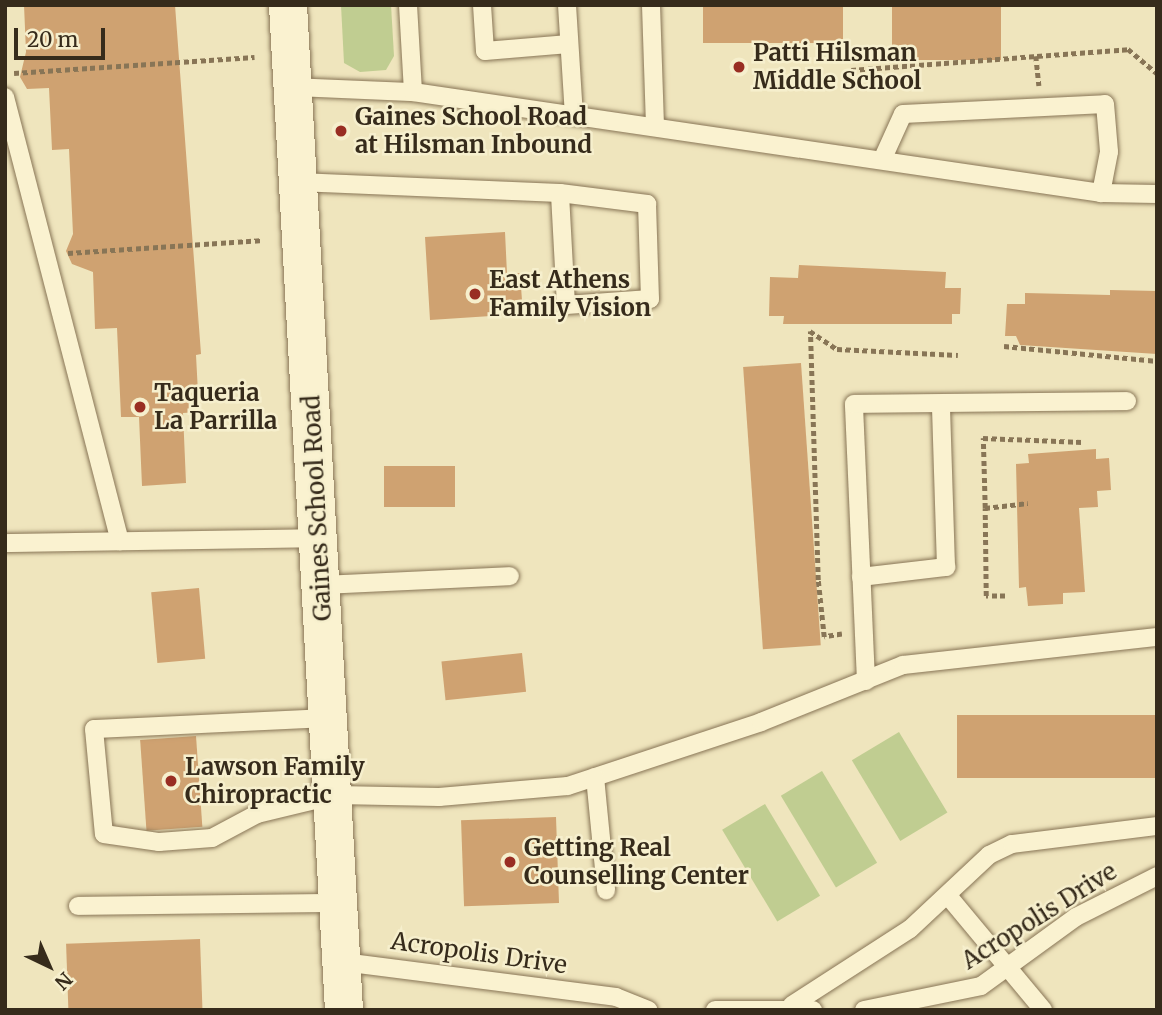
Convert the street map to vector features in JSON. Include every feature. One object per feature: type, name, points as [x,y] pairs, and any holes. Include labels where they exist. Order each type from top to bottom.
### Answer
[{"type":"main road","name":"Gaines School Road","points":[[288,5],[335,795],[344,1010]]},
{"type":"lane","points":[[408,5],[413,92]]},
{"type":"lane","points":[[482,5],[485,51],[569,44]]},
{"type":"lane","points":[[567,5],[574,116]]},
{"type":"lane","points":[[651,5],[654,124]]},
{"type":"lane","points":[[293,87],[413,92],[574,116],[654,124],[1101,193],[1157,194]]},
{"type":"lane","points":[[5,97],[120,541]]},
{"type":"lane","points":[[883,158],[903,114],[1105,104],[1109,152],[1101,193]]},
{"type":"lane","points":[[298,182],[560,193],[647,204],[650,299],[566,305],[560,193]]},
{"type":"lane","points":[[866,681],[854,404],[1127,401]]},
{"type":"lane","points":[[861,577],[946,566],[941,404]]},
{"type":"lane","points":[[5,543],[319,538]]},
{"type":"lane","points":[[321,585],[510,576]]},
{"type":"lane","points":[[329,718],[94,729],[104,834],[159,842],[212,838],[257,814],[335,795],[439,797],[568,786],[866,681],[903,665],[1157,637]]},
{"type":"lane","points":[[595,777],[607,890]]},
{"type":"lane","name":"Acropolis Drive","points":[[792,1005],[949,897],[989,855],[1012,844],[1157,826]]},
{"type":"lane","name":"Acropolis Drive","points":[[864,1010],[981,986],[1076,917],[1157,876]]},
{"type":"lane","points":[[949,897],[1043,1010]]},
{"type":"lane","points":[[78,906],[339,903]]},
{"type":"lane","name":"Acropolis Drive","points":[[343,962],[616,997],[648,1010]]},
{"type":"lane","points":[[715,1010],[792,1005],[813,1010]]},
{"type":"path","points":[[851,70],[1128,49],[1157,73]]},
{"type":"path","points":[[14,73],[254,57]]},
{"type":"path","points":[[60,254],[263,240]]},
{"type":"path","points":[[1004,346],[1157,361]]},
{"type":"path","points":[[1005,596],[986,596],[983,438],[1082,442]]},
{"type":"path","points":[[985,508],[1028,503]]},
{"type":"path","points":[[818,580],[824,637],[863,631]]},
{"type":"green space","points":[[341,5],[391,5],[394,56],[386,70],[360,72],[344,63]]},
{"type":"green space","points":[[899,732],[947,813],[900,841],[852,760]]},
{"type":"green space","points":[[822,771],[877,863],[836,887],[781,796]]},
{"type":"green space","points":[[765,804],[820,896],[777,921],[722,830]]},
{"type":"building","points":[[24,5],[175,5],[201,354],[196,355],[199,412],[183,413],[186,483],[142,486],[139,417],[121,417],[117,328],[95,329],[93,272],[72,264],[66,251],[73,234],[69,149],[52,150],[49,88],[27,89],[20,77],[26,52]]},
{"type":"building","points":[[703,5],[843,5],[843,43],[703,43]]},
{"type":"building","points":[[892,5],[1001,5],[1001,60],[892,60]]},
{"type":"building","name":"East Athens Family Vision","points":[[505,232],[507,274],[520,273],[523,314],[430,320],[425,237]]},
{"type":"building","points":[[799,265],[946,272],[945,288],[961,288],[960,314],[952,314],[952,324],[783,324],[784,316],[769,316],[770,277],[798,278]]},
{"type":"building","points":[[1110,290],[1157,291],[1157,354],[1020,345],[1016,336],[1005,336],[1007,304],[1025,304],[1025,293],[1110,295]]},
{"type":"building","points":[[801,363],[821,645],[763,649],[743,367]]},
{"type":"building","points":[[1096,449],[1096,459],[1109,458],[1111,490],[1097,491],[1098,507],[1079,508],[1085,592],[1063,593],[1063,604],[1028,606],[1026,587],[1019,588],[1016,464],[1029,463],[1028,454]]},
{"type":"building","points":[[384,466],[455,466],[455,507],[384,507]]},
{"type":"building","points":[[199,588],[205,659],[157,663],[151,592]]},
{"type":"building","points":[[522,653],[526,692],[446,700],[441,661]]},
{"type":"building","points":[[957,715],[1157,715],[1157,778],[957,778]]},
{"type":"building","name":"Lawson Family Chiropractic","points":[[196,736],[202,827],[146,831],[140,740]]},
{"type":"building","name":"Getting Real Counselling Center","points":[[556,817],[559,903],[464,906],[461,820]]},
{"type":"building","points":[[200,939],[202,1009],[68,1010],[66,944]]},
{"type":"place","name":"Patti Hilsman Middle School","points":[[739,67]]},
{"type":"place","name":"Gaines School Road at Hilsman Inbound","points":[[341,131]]},
{"type":"place","name":"East Athens Family Vision","points":[[475,294]]},
{"type":"place","name":"Taqueria La Parrilla","points":[[140,407]]},
{"type":"place","name":"Lawson Family Chiropractic","points":[[171,781]]},
{"type":"place","name":"Getting Real Counselling Center","points":[[510,862]]}]
